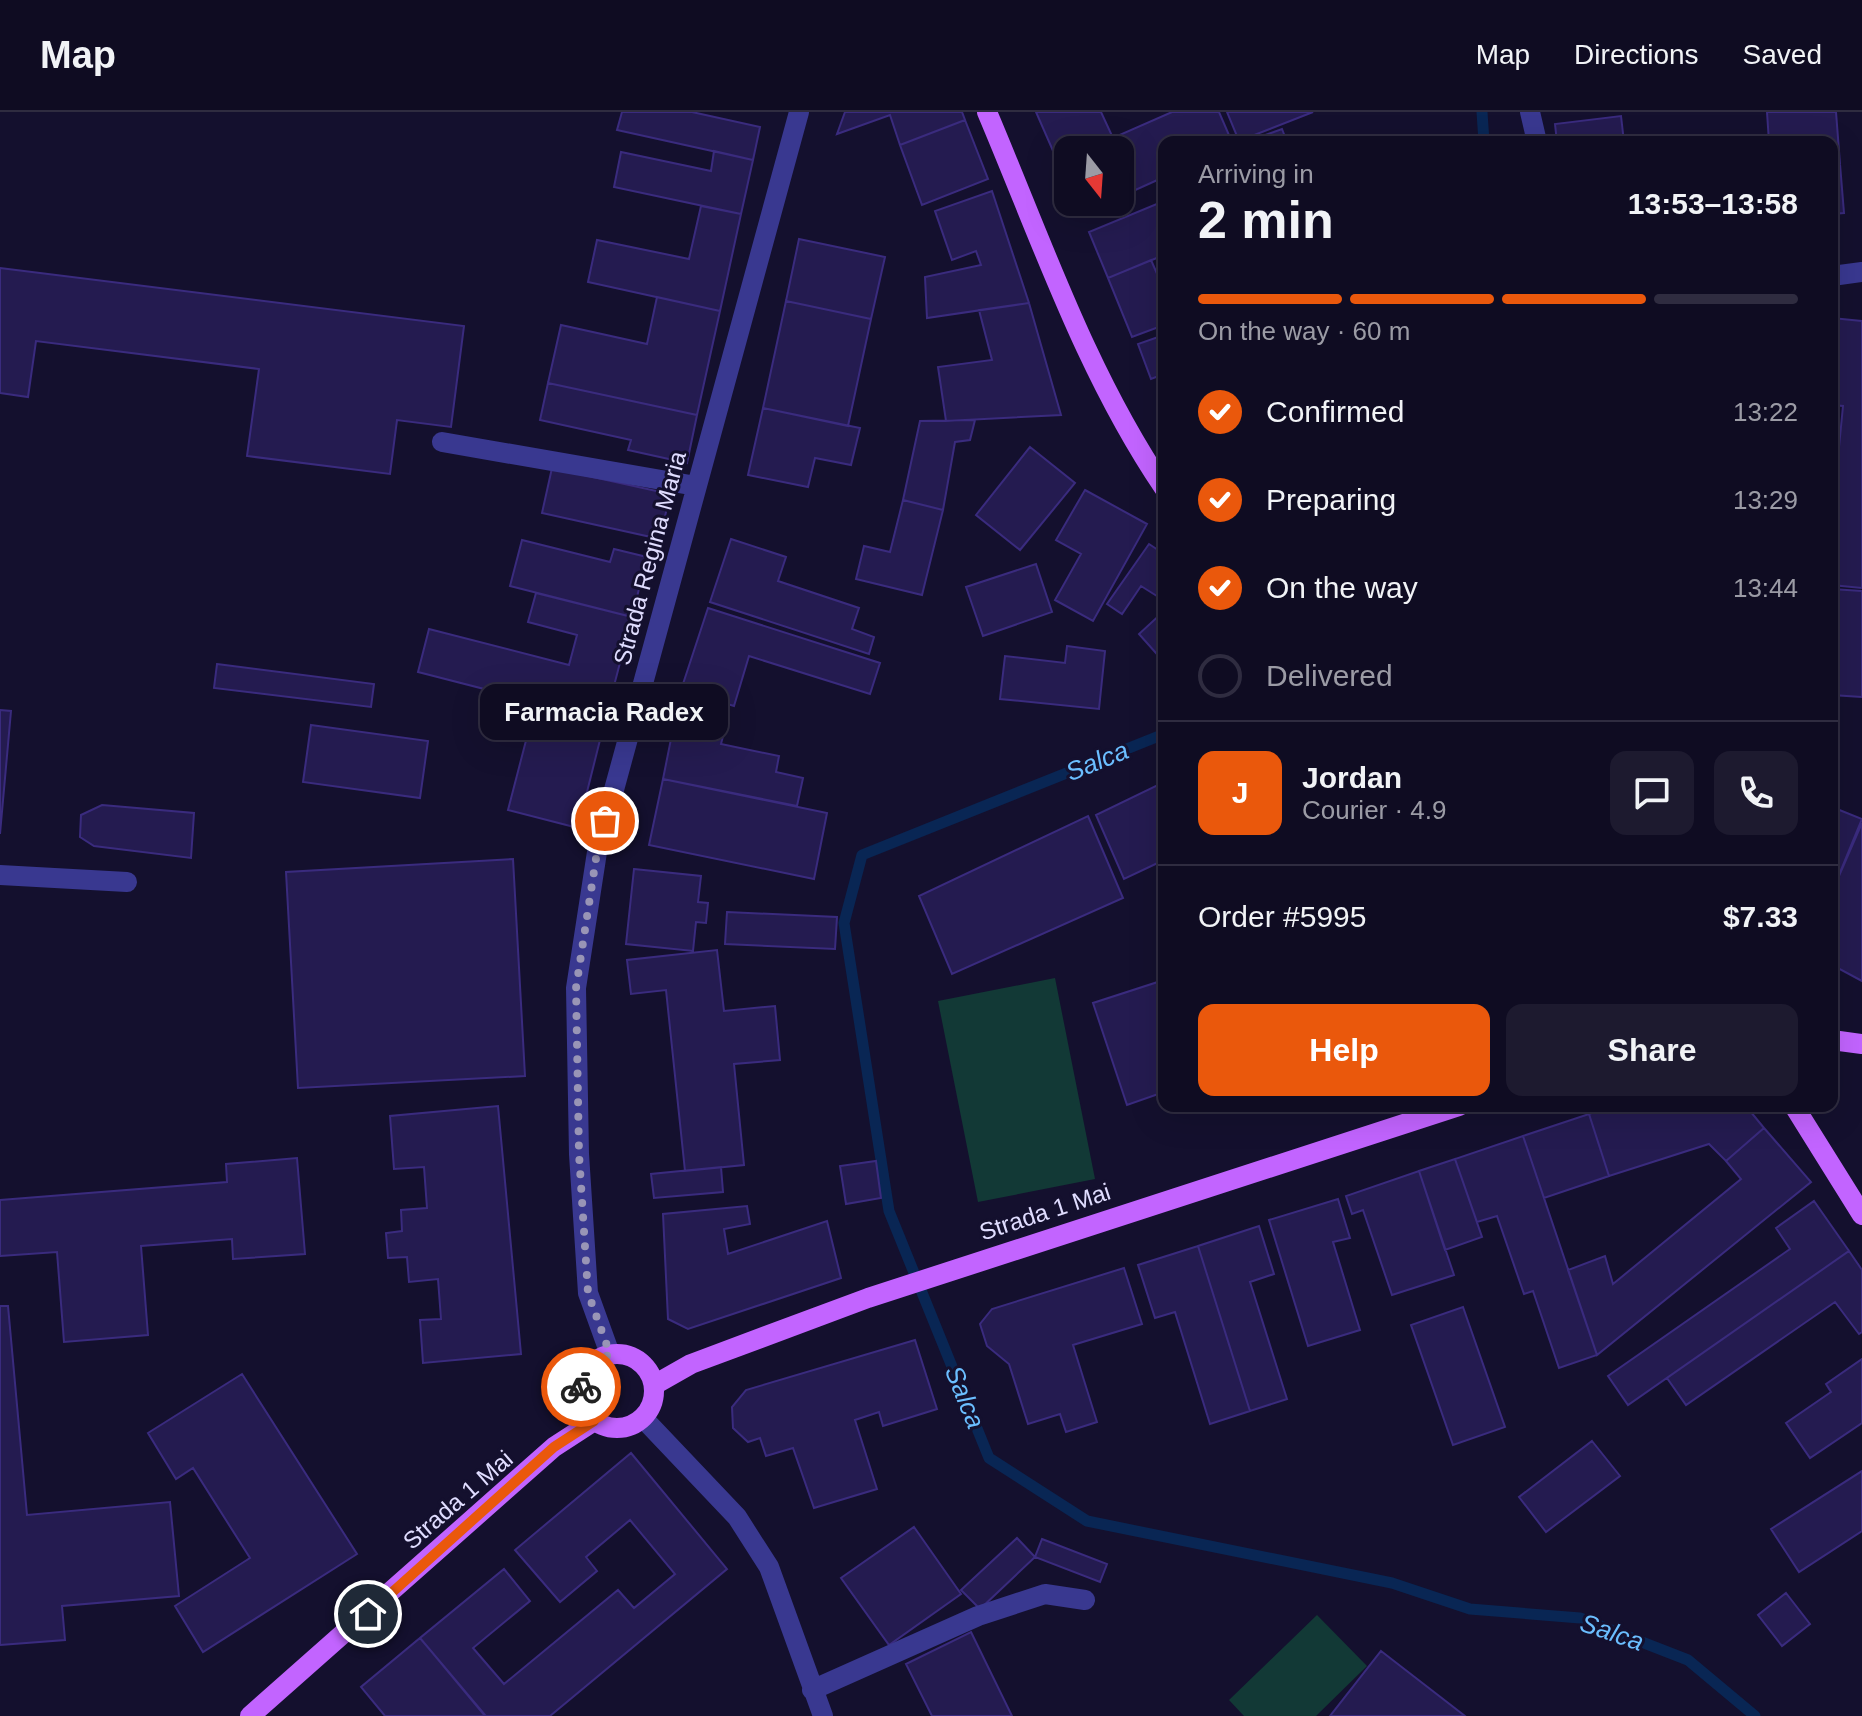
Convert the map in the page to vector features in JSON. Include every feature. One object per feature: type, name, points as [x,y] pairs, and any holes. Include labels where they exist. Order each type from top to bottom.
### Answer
[{"type":"main road","points":[[987,112],[1102,383],[1132,440],[1158,479]]},
{"type":"main road","points":[[1838,1041],[1862,1044]]},
{"type":"main road","name":"Strada 1 Mai","points":[[654,1385],[691,1364],[868,1298],[1440,1112]]},
{"type":"main road","points":[[1798,1112],[1862,1215]]},
{"type":"main road","points":[[610,1354],[630,1356],[646,1367],[654,1385],[652,1402],[643,1418],[629,1427],[610,1428],[594,1421],[581,1405],[580,1382],[590,1365],[610,1354]]},
{"type":"main road","name":"Strada 1 Mai","points":[[250,1716],[554,1447],[594,1421]]},
{"type":"street","name":"Strada Regina Maria","points":[[610,1354],[588,1293],[579,1154],[576,988],[597,852],[799,112]]},
{"type":"street","points":[[1530,112],[1536,136]]},
{"type":"street","points":[[1838,275],[1862,272]]},
{"type":"street","points":[[442,442],[696,486]]},
{"type":"street","points":[[0,875],[127,882]]},
{"type":"street","points":[[643,1418],[737,1517],[769,1567],[823,1716]]},
{"type":"street","points":[[812,1690],[991,1612],[1045,1594],[1085,1600]]},
{"type":"green space","points":[[1055,978],[1095,1179],[978,1202],[938,1001]]},
{"type":"green space","points":[[1317,1615],[1367,1666],[1316,1716],[1244,1716],[1229,1700]]},
{"type":"building","points":[[622,112],[692,112],[760,127],[753,160],[617,130]]},
{"type":"building","points":[[845,112],[962,112],[965,120],[900,145],[890,115],[837,134]]},
{"type":"building","points":[[1036,112],[1101,112],[1112,136],[1054,136],[1054,153]]},
{"type":"building","points":[[1172,112],[1219,112],[1229,136],[1158,136],[1158,180],[1134,191],[1134,136],[1118,136]]},
{"type":"building","points":[[1227,112],[1313,112],[1252,136],[1237,136]]},
{"type":"building","points":[[1767,112],[1836,112],[1838,136],[1769,136]]},
{"type":"building","points":[[1621,116],[1623,136],[1556,136],[1555,124]]},
{"type":"building","points":[[965,120],[988,179],[922,205],[900,145]]},
{"type":"building","points":[[1282,129],[1285,136],[1263,136]]},
{"type":"building","points":[[714,151],[753,160],[741,214],[614,187],[621,152],[711,171]]},
{"type":"building","points":[[1838,164],[1844,213],[1838,214]]},
{"type":"building","points":[[992,191],[1029,303],[927,318],[925,277],[981,265],[976,251],[952,260],[935,211]]},
{"type":"building","points":[[1158,203],[1158,257],[1108,278],[1089,232],[1134,216]]},
{"type":"building","points":[[701,206],[741,214],[720,311],[588,282],[597,240],[689,259]]},
{"type":"building","points":[[799,239],[885,257],[871,319],[786,301]]},
{"type":"building","points":[[1151,260],[1158,276],[1158,327],[1132,337],[1108,278]]},
{"type":"building","points":[[0,268],[464,326],[451,427],[397,420],[390,474],[247,456],[259,369],[36,341],[28,397],[0,393]]},
{"type":"building","points":[[657,297],[720,311],[697,415],[548,383],[561,325],[647,344]]},
{"type":"building","points":[[786,301],[871,319],[848,426],[763,408]]},
{"type":"building","points":[[1029,303],[1061,415],[946,421],[938,367],[992,360],[979,310]]},
{"type":"building","points":[[1838,319],[1862,321],[1862,588],[1838,586],[1838,457],[1843,406],[1838,406]]},
{"type":"building","points":[[1158,337],[1158,376],[1151,379],[1138,344]]},
{"type":"building","points":[[548,383],[697,415],[687,463],[628,450],[631,440],[540,420]]},
{"type":"building","points":[[763,408],[860,428],[851,465],[815,458],[808,487],[748,475]]},
{"type":"building","points":[[975,420],[970,440],[955,442],[943,510],[903,500],[920,421]]},
{"type":"building","points":[[1030,447],[1075,483],[1020,550],[976,515]]},
{"type":"building","points":[[552,468],[670,494],[660,539],[542,513]]},
{"type":"building","points":[[1085,490],[1147,524],[1093,621],[1055,600],[1081,554],[1056,540]]},
{"type":"building","points":[[903,500],[943,510],[922,595],[856,579],[864,546],[890,552]]},
{"type":"building","points":[[731,539],[786,557],[778,581],[859,608],[852,629],[874,637],[869,654],[710,602]]},
{"type":"building","points":[[522,540],[610,562],[614,549],[647,557],[632,617],[510,586]]},
{"type":"building","points":[[1149,544],[1158,550],[1158,597],[1141,586],[1122,614],[1107,604]]},
{"type":"building","points":[[1036,564],[1052,612],[983,636],[966,587]]},
{"type":"building","points":[[1838,589],[1862,591],[1862,697],[1838,695]]},
{"type":"building","points":[[536,593],[632,617],[605,720],[418,672],[429,629],[569,665],[577,635],[528,622]]},
{"type":"building","points":[[708,608],[880,663],[870,694],[749,656],[734,706],[681,690]]},
{"type":"building","points":[[1158,617],[1158,655],[1139,634]]},
{"type":"building","points":[[1067,646],[1105,651],[1099,709],[1000,699],[1005,656],[1065,663]]},
{"type":"building","points":[[217,664],[374,684],[371,707],[214,688]]},
{"type":"building","points":[[536,702],[605,720],[578,828],[508,810]]},
{"type":"building","points":[[677,709],[727,720],[721,744],[779,756],[776,772],[803,778],[797,806],[663,779]]},
{"type":"building","points":[[0,710],[11,711],[0,834]]},
{"type":"building","points":[[311,725],[428,741],[420,798],[303,782]]},
{"type":"building","points":[[663,779],[827,813],[814,879],[649,845]]},
{"type":"building","points":[[1158,785],[1158,863],[1124,879],[1096,815]]},
{"type":"building","points":[[102,805],[194,813],[191,858],[94,846],[80,837],[81,815]]},
{"type":"building","points":[[1838,809],[1862,819],[1838,877]]},
{"type":"building","points":[[1088,816],[1123,898],[952,974],[919,896]]},
{"type":"building","points":[[1862,823],[1862,981],[1838,968],[1838,878]]},
{"type":"building","points":[[513,859],[525,1076],[298,1088],[286,872]]},
{"type":"building","points":[[634,869],[701,876],[698,902],[708,903],[706,923],[696,922],[693,951],[626,944]]},
{"type":"building","points":[[727,912],[837,917],[835,949],[725,944]]},
{"type":"building","points":[[717,950],[724,1011],[775,1006],[780,1060],[734,1064],[744,1165],[685,1171],[666,990],[631,994],[627,960]]},
{"type":"building","points":[[1158,982],[1158,1094],[1127,1105],[1093,1003]]},
{"type":"building","points":[[498,1106],[521,1354],[423,1363],[420,1320],[441,1319],[438,1279],[409,1282],[407,1257],[388,1258],[386,1233],[402,1231],[401,1210],[427,1208],[424,1167],[394,1169],[390,1116]]},
{"type":"building","points":[[1751,1112],[1764,1128],[1726,1161],[1709,1144],[1609,1176],[1589,1114]]},
{"type":"building","points":[[1589,1114],[1609,1176],[1544,1198],[1523,1136]]},
{"type":"building","points":[[1764,1128],[1811,1182],[1597,1355],[1568,1270],[1605,1256],[1613,1284],[1741,1179],[1726,1161]]},
{"type":"building","points":[[1523,1136],[1597,1355],[1559,1368],[1533,1291],[1524,1294],[1497,1216],[1477,1222],[1455,1159]]},
{"type":"building","points":[[297,1158],[305,1254],[233,1259],[232,1239],[141,1246],[148,1335],[64,1342],[57,1252],[0,1256],[0,1200],[227,1182],[226,1164]]},
{"type":"building","points":[[1455,1159],[1482,1237],[1445,1250],[1419,1171]]},
{"type":"building","points":[[876,1161],[881,1198],[846,1204],[840,1166]]},
{"type":"building","points":[[721,1167],[723,1192],[654,1198],[651,1174]]},
{"type":"building","points":[[1419,1171],[1454,1275],[1392,1295],[1363,1210],[1352,1214],[1346,1196]]},
{"type":"building","points":[[1338,1199],[1350,1238],[1333,1242],[1360,1330],[1308,1346],[1269,1220]]},
{"type":"building","points":[[1814,1201],[1849,1251],[1628,1405],[1608,1376],[1790,1249],[1776,1228]]},
{"type":"building","points":[[747,1206],[750,1224],[724,1229],[728,1254],[827,1221],[841,1278],[688,1329],[668,1319],[663,1214]]},
{"type":"building","points":[[1259,1226],[1274,1274],[1250,1282],[1287,1399],[1250,1411],[1198,1246]]},
{"type":"building","points":[[1198,1246],[1250,1411],[1210,1424],[1175,1312],[1155,1318],[1138,1265]]},
{"type":"building","points":[[1849,1251],[1862,1270],[1862,1332],[1859,1334],[1835,1302],[1686,1405],[1667,1378]]},
{"type":"building","points":[[1124,1268],[1142,1324],[1073,1345],[1097,1422],[1066,1432],[1060,1414],[1028,1424],[1009,1364],[987,1346],[980,1324],[992,1309]]},
{"type":"building","points":[[0,1306],[8,1306],[27,1515],[170,1502],[179,1596],[62,1606],[65,1640],[0,1645]]},
{"type":"building","points":[[1463,1307],[1505,1427],[1453,1445],[1411,1325]]},
{"type":"building","points":[[915,1340],[937,1409],[883,1426],[879,1412],[855,1420],[877,1489],[814,1508],[793,1448],[766,1456],[760,1438],[748,1442],[733,1428],[732,1407],[746,1390]]},
{"type":"building","points":[[1862,1359],[1862,1423],[1810,1458],[1786,1423],[1831,1392],[1826,1384]]},
{"type":"building","points":[[242,1374],[357,1554],[203,1652],[175,1606],[250,1558],[193,1468],[176,1479],[148,1433]]},
{"type":"building","points":[[1592,1441],[1620,1476],[1546,1532],[1519,1497]]},
{"type":"building","points":[[631,1453],[727,1569],[550,1716],[485,1716],[420,1638],[504,1569],[530,1601],[473,1648],[504,1684],[618,1590],[634,1608],[675,1574],[630,1520],[586,1557],[597,1571],[560,1602],[515,1550]]},
{"type":"building","points":[[1862,1471],[1862,1531],[1799,1572],[1771,1529]]},
{"type":"building","points":[[914,1527],[961,1594],[889,1645],[841,1578]]},
{"type":"building","points":[[1017,1538],[1035,1557],[980,1609],[961,1590]]},
{"type":"building","points":[[1042,1539],[1107,1564],[1100,1582],[1035,1557]]},
{"type":"building","points":[[1786,1593],[1810,1624],[1782,1646],[1758,1615]]},
{"type":"building","points":[[971,1632],[1012,1716],[932,1716],[906,1664]]},
{"type":"building","points":[[420,1638],[484,1716],[385,1716],[361,1687]]},
{"type":"building","points":[[1381,1651],[1465,1716],[1330,1716]]},
{"type":"waterway","name":"Salca","points":[[1482,112],[1484,136]]},
{"type":"waterway","name":"Salca","points":[[1158,736],[862,855],[844,923],[889,1211],[989,1458],[1087,1521],[1392,1583],[1470,1609],[1580,1618],[1688,1660],[1755,1716]]},
{"type":"way so far","points":[[581,1387],[580,1382],[590,1365],[610,1354],[588,1293],[579,1154],[576,988],[597,852],[605,821]]},
{"type":"place","name":"Farmacia Radex","points":[[605,821]]},
{"type":"route","points":[[368,1614],[531,1471],[554,1447],[594,1421],[581,1405],[581,1387]]}]
